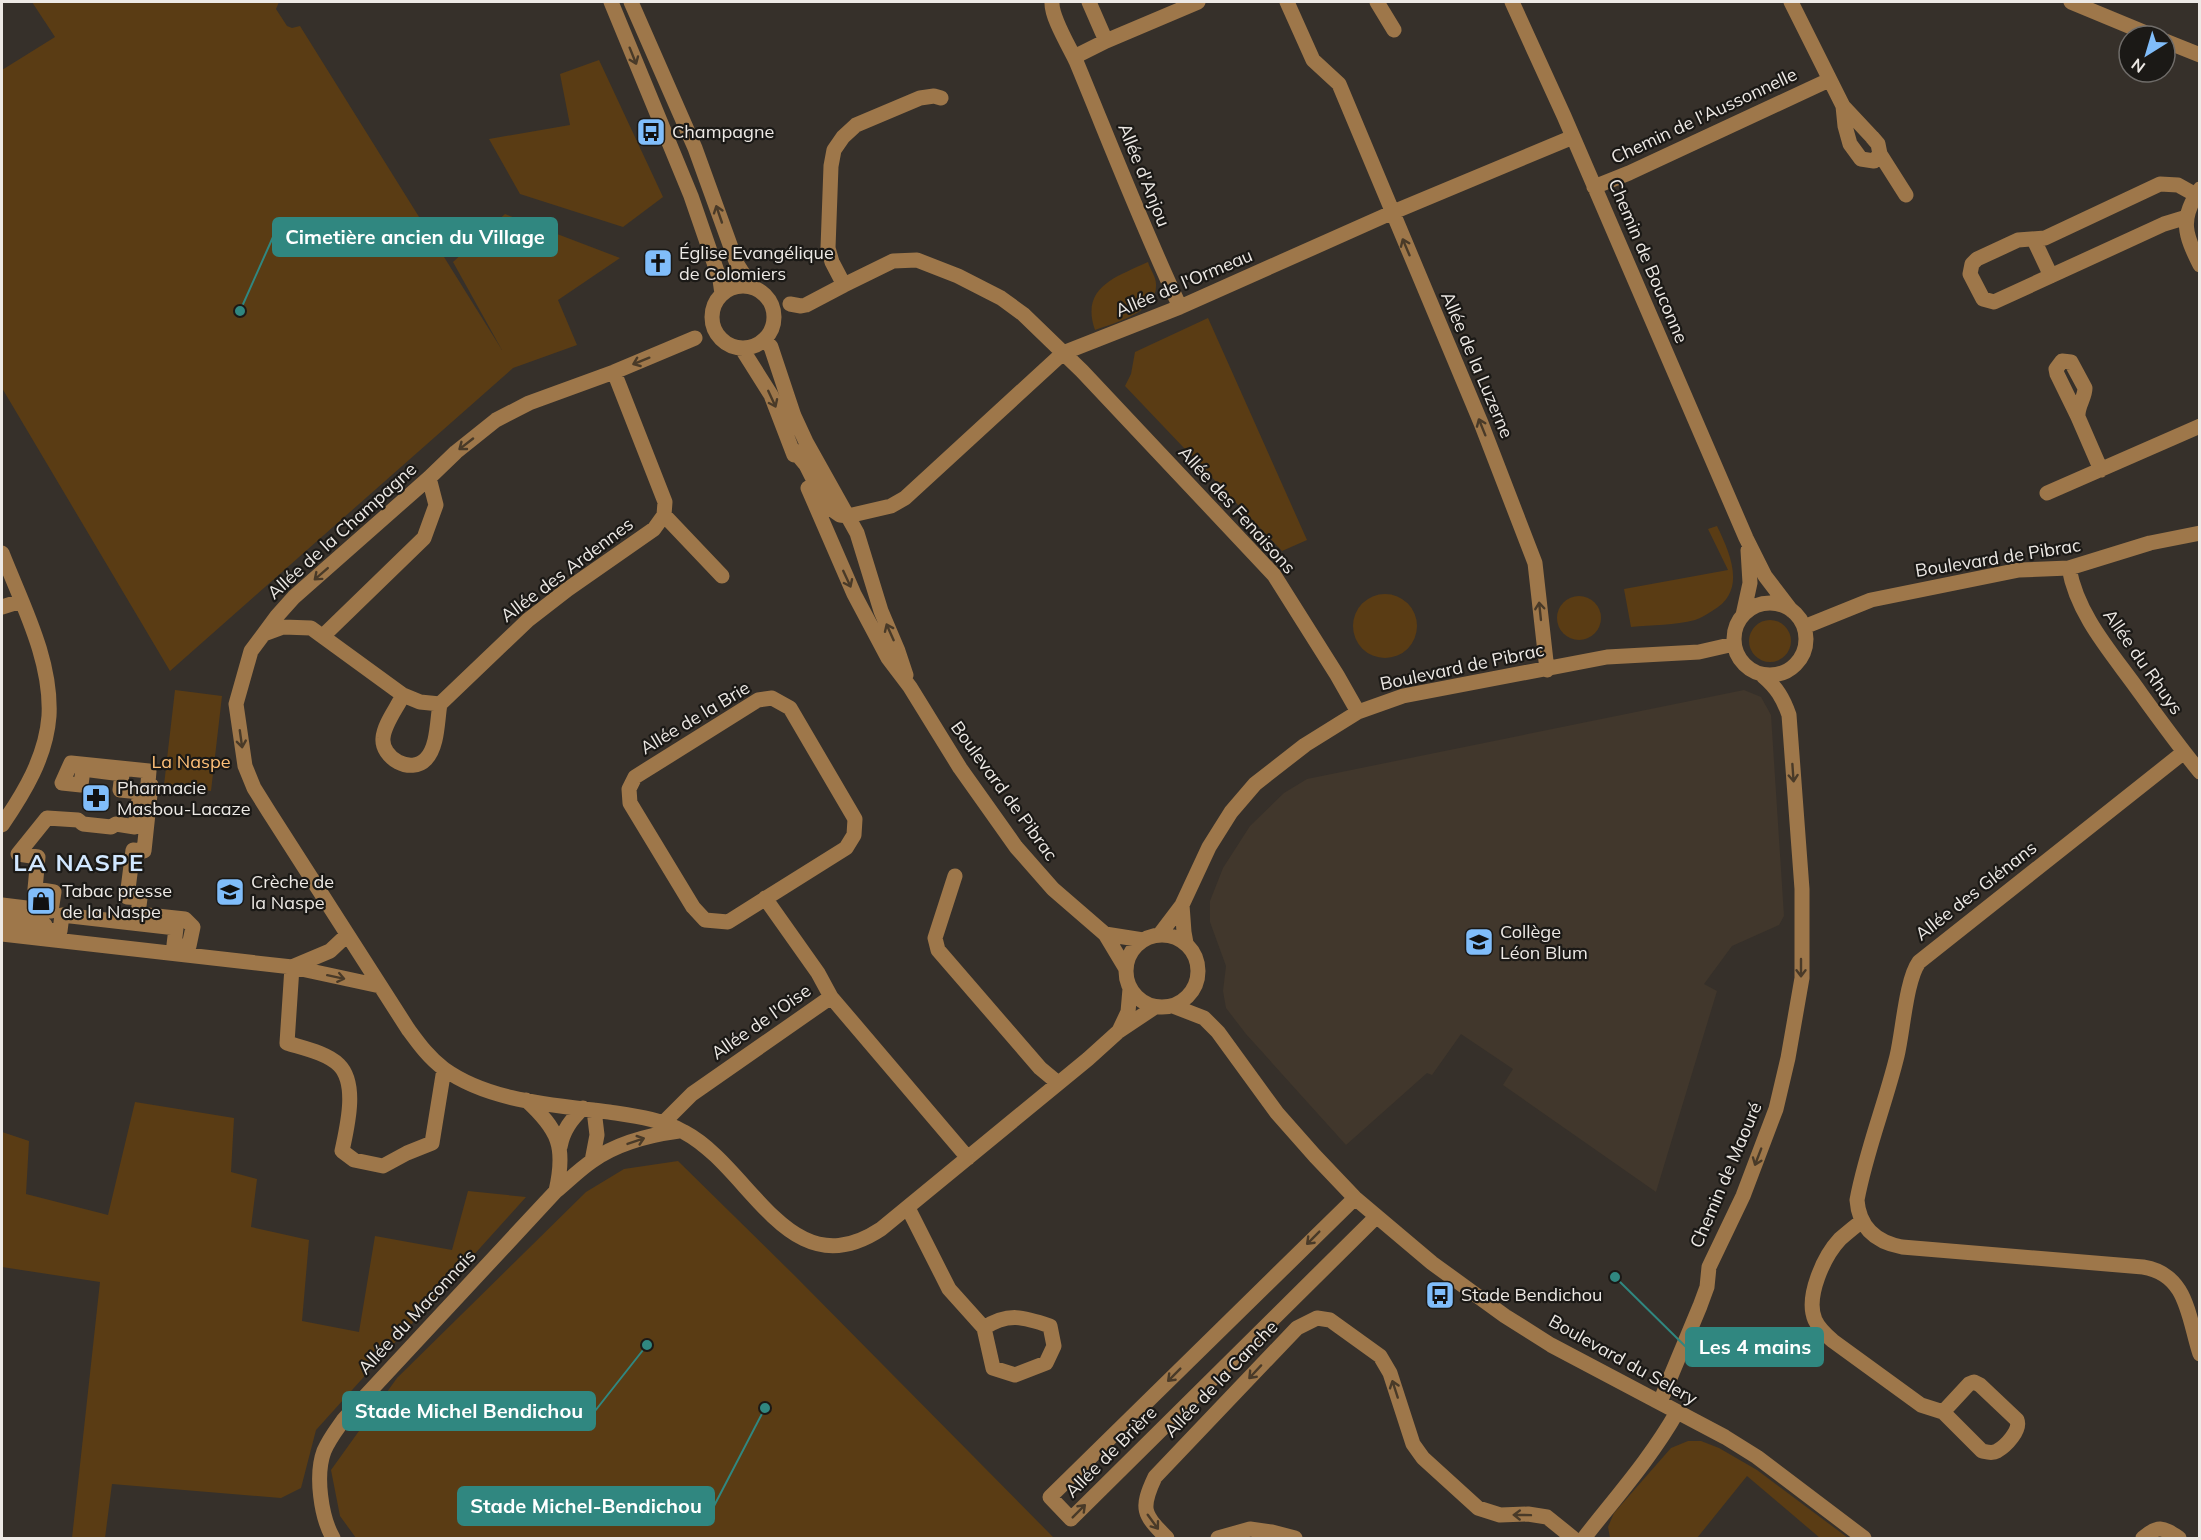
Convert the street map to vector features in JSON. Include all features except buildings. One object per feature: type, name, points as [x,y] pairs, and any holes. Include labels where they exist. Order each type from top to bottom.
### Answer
[{"type":"street","points":[[611,2],[691,196],[720,280],[722,294]]},
{"type":"street","points":[[631,2],[696,148],[737,264],[751,286]]},
{"type":"street","name":"Allée d'Anjou","points":[[1052,2],[1053,12],[1074,57],[1152,247],[1180,307]]},
{"type":"street","points":[[1089,2],[1106,41]]},
{"type":"street","points":[[1074,57],[1198,2]]},
{"type":"street","name":"Allée de la Luzerne","points":[[1287,2],[1313,60],[1339,84],[1391,213],[1481,423],[1535,563],[1547,670]]},
{"type":"street","points":[[1377,2],[1394,30]]},
{"type":"street","name":"Chemin de Bouconne","points":[[1512,2],[1573,137],[1746,538],[1765,576],[1791,610]]},
{"type":"street","points":[[1791,2],[1843,106],[1878,144],[1880,154],[1906,195]]},
{"type":"street","points":[[2071,2],[2124,24]]},
{"type":"street","points":[[2177,46],[2199,56]]},
{"type":"street","name":"Chemin de l'Aussonnelle","points":[[1594,187],[1829,80]]},
{"type":"street","points":[[844,285],[832,262],[828,248],[831,166],[834,150],[843,137],[856,125],[920,98],[934,96],[941,98]]},
{"type":"street","points":[[1843,106],[1848,138],[1857,156],[1871,162],[1878,159],[1880,154]]},
{"type":"street","name":"Allée de l'Ormeau","points":[[848,516],[891,506],[905,498],[1063,353],[1180,307],[1391,213],[1573,137]]},
{"type":"street","points":[[2187,217],[2164,224],[1998,301],[1991,302],[1983,299],[1971,278],[1971,268],[1977,259],[2018,240],[2046,238],[2160,184],[2178,185],[2198,192],[2187,217],[2186,236],[2199,265]]},
{"type":"street","points":[[2034,240],[2051,276]]},
{"type":"street","name":"Allée des Fenaisons","points":[[790,304],[806,305],[894,261],[909,259],[925,262],[1001,298],[1023,314],[1063,353],[1274,575],[1358,712]]},
{"type":"street","points":[[712,313],[695,333],[695,338],[701,343],[724,342],[742,349],[751,348],[765,340],[773,330],[775,317],[773,307],[761,291],[751,286],[730,288],[715,303],[712,313],[712,324],[724,342]]},
{"type":"street","name":"Allée de la Champagne","points":[[695,338],[614,372],[528,403],[496,420],[456,452],[294,597],[251,651],[236,704],[245,766],[259,796],[426,1054],[465,1082],[487,1090],[526,1100],[663,1122],[706,1147],[790,1232],[812,1243],[835,1247],[857,1242],[881,1229],[1119,1031],[1155,1007]]},
{"type":"street","name":"Boulevard de Pibrac","points":[[765,340],[771,346],[791,406],[806,441],[857,533],[877,600],[910,687]]},
{"type":"street","name":"Boulevard de Pibrac","points":[[742,349],[771,395],[828,538],[888,658],[910,687],[960,768],[1016,847],[1053,889],[1105,934],[1125,969]]},
{"type":"street","points":[[614,372],[665,502],[664,515],[722,576]]},
{"type":"street","points":[[2078,417],[2101,470]]},
{"type":"street","points":[[2047,493],[2199,426]]},
{"type":"street","name":"Boulevard de Pibrac","points":[[791,447],[806,465],[830,508],[840,515],[848,516]]},
{"type":"street","points":[[323,636],[424,538],[436,505],[429,478]]},
{"type":"street","name":"Allée des Ardennes","points":[[440,704],[528,620],[654,529],[664,515]]},
{"type":"street","name":"Boulevard de Pibrac","points":[[1804,627],[1870,600],[2019,570],[2069,568],[2150,543],[2199,533]]},
{"type":"street","name":"Chemin de Bouconne","points":[[1743,615],[1750,583],[1746,538]]},
{"type":"street","points":[[2,553],[44,670],[49,704],[43,745],[33,773],[2,825]]},
{"type":"street","name":"Allée du Rhuys","points":[[2069,568],[2071,581],[2092,626],[2199,772]]},
{"type":"street","points":[[2,607],[21,601]]},
{"type":"street","points":[[1766,603],[1775,603],[1791,610],[1799,617],[1804,627],[1805,649],[1801,659],[1785,673],[1764,676],[1752,672],[1743,665],[1737,655],[1734,644],[1737,624],[1749,609],[1766,603]]},
{"type":"street","points":[[262,635],[283,627],[311,628],[403,695],[420,702],[440,704],[432,748],[427,758],[418,764],[408,766],[390,757],[384,748],[382,739],[403,695]]},
{"type":"street","name":"Boulevard de Pibrac","points":[[1160,934],[1182,905],[1209,847],[1231,812],[1255,784],[1305,745],[1358,712],[1403,696],[1607,657],[1699,652],[1734,644]]},
{"type":"street","name":"Chemin de Maouré","points":[[1660,1402],[1678,1364],[1707,1287],[1709,1267],[1743,1196],[1776,1109],[1788,1058],[1802,978],[1802,889],[1789,715],[1783,698],[1764,676]]},
{"type":"street","name":"Allée de la Brie","points":[[772,698],[790,708],[855,819],[854,835],[846,848],[765,898],[728,922],[705,920],[693,907],[630,803],[629,789],[636,777],[664,758],[758,700],[772,698]]},
{"type":"street","name":"Allée des Glénans","points":[[1862,1221],[1857,1212],[1859,1189],[1896,1060],[1914,970],[1927,954],[2184,752]]},
{"type":"street","points":[[2,905],[51,911],[54,892],[35,889],[38,857],[18,854],[47,818],[78,820],[83,824],[111,827],[116,825],[135,827],[140,792],[120,790],[122,774],[83,769],[81,785],[62,783],[71,762],[149,771],[148,783],[151,785],[144,851],[133,850],[127,897],[140,898],[138,914],[185,919],[193,927],[189,946],[174,945],[176,928],[62,915],[60,931],[45,930],[45,925],[2,920]]},
{"type":"street","points":[[955,876],[935,938],[938,950],[1040,1068],[1058,1083]]},
{"type":"street","points":[[765,898],[818,974],[831,997]]},
{"type":"street","name":"Boulevard de Pibrac","points":[[1182,905],[1186,943]]},
{"type":"street","points":[[2,934],[292,967],[380,986]]},
{"type":"street","points":[[1105,934],[1143,940]]},
{"type":"street","points":[[1160,934],[1169,935],[1186,943],[1197,961],[1199,971],[1192,992],[1184,1000],[1173,1006],[1155,1007],[1137,997],[1130,989],[1125,969],[1134,947],[1143,940],[1160,934]]},
{"type":"street","points":[[292,967],[330,951],[347,935]]},
{"type":"street","points":[[292,967],[287,1043],[320,1054],[338,1064],[348,1079],[349,1111],[342,1151],[354,1160],[383,1166],[406,1153],[432,1143],[444,1069]]},
{"type":"street","points":[[1197,981],[1204,1018]]},
{"type":"street","name":"Allée de la Champagne","points":[[1119,1031],[1128,1012],[1130,989]]},
{"type":"street","name":"Allée de l'Oise","points":[[663,1122],[692,1094],[831,997],[968,1158]]},
{"type":"street","name":"Boulevard du Selery","points":[[1173,1006],[1204,1018],[1218,1032],[1277,1113],[1315,1156],[1355,1198],[1432,1263],[1505,1316],[1551,1345],[1725,1437],[1805,1492],[1864,1539]]},
{"type":"street","points":[[526,1100],[551,1126],[560,1147]]},
{"type":"street","points":[[556,1191],[560,1173],[562,1135],[567,1126],[589,1109],[597,1135],[592,1161]]},
{"type":"street","name":"Allée du Maconnais","points":[[333,1539],[323,1508],[320,1479],[324,1452],[332,1435],[344,1419],[556,1191],[592,1161],[610,1150],[659,1134],[682,1131]]},
{"type":"street","name":"Allée de Brière","points":[[1355,1198],[1050,1497],[1071,1519],[1376,1217]]},
{"type":"street","points":[[908,1208],[949,1289],[984,1328],[993,1368],[1015,1375],[1046,1363],[1054,1346],[1050,1326],[1025,1317],[999,1318],[984,1328]]},
{"type":"street","points":[[1943,1412],[1969,1384],[1974,1382],[2017,1420],[2019,1426],[1998,1451],[1990,1453],[1982,1451],[1943,1412],[1922,1405],[1833,1341],[1821,1331],[1815,1320],[1811,1307],[1812,1294],[1826,1261],[1839,1240],[1862,1221],[1866,1230],[1880,1241],[1902,1247],[2155,1269],[2171,1279],[2183,1296],[2199,1354]]},
{"type":"street","name":"Allée de la Canche","points":[[1167,1539],[1144,1509],[1146,1495],[1155,1477],[1297,1328],[1317,1318],[1330,1320],[1380,1356],[1390,1373],[1413,1444],[1423,1458],[1478,1508],[1500,1515],[1528,1514],[1547,1517],[1573,1539]]},
{"type":"street","points":[[1584,1539],[1663,1437],[1677,1412]]},
{"type":"street","points":[[2143,1539],[2154,1529],[2160,1528],[2179,1539]]},
{"type":"street","points":[[1218,1539],[1250,1529],[1272,1532],[1295,1539]]},
{"type":"shaded area","name":"Collège Léon Blum","points":[[1744,690],[1761,697],[1771,715],[1784,916],[1779,925],[1732,946],[1704,984],[1717,991],[1656,1192],[1503,1085],[1513,1069],[1461,1034],[1432,1075],[1427,1073],[1346,1145],[1246,1034],[1226,1008],[1223,991],[1226,966],[1210,922],[1210,901],[1223,868],[1250,826],[1284,793],[1307,779]]},
{"type":"green space","points":[[32,2],[279,2],[276,9],[287,26],[292,28],[300,26],[502,350],[453,262],[505,214],[620,258],[558,300],[577,345],[513,368],[170,671],[2,388],[2,70],[55,37]]},
{"type":"green space","points":[[599,60],[663,197],[623,227],[520,194],[489,139],[570,125],[560,74]]},
{"type":"green space","points":[[1148,262],[1156,284],[1155,294],[1150,302],[1134,314],[1095,330],[1092,303],[1097,294],[1113,279]]},
{"type":"green space","points":[[1208,318],[1307,540],[1282,551],[1125,386],[1131,374],[1135,352]]},
{"type":"green space","points":[[1717,526],[1727,549],[1733,572],[1730,594],[1723,603],[1695,620],[1631,627],[1624,589],[1728,570],[1708,529]]},
{"type":"green space","points":[[1385,594],[1397,596],[1408,603],[1415,614],[1417,626],[1415,638],[1408,649],[1397,656],[1385,658],[1373,656],[1362,649],[1355,638],[1353,626],[1355,614],[1362,603],[1373,596]]},
{"type":"green space","points":[[1579,596],[1588,597],[1595,602],[1600,609],[1600,627],[1595,634],[1588,639],[1579,640],[1570,639],[1563,634],[1558,627],[1557,618],[1558,609],[1563,602],[1570,597]]},
{"type":"green space","points":[[1770,620],[1785,626],[1791,641],[1785,656],[1770,662],[1755,656],[1749,641],[1755,626]]},
{"type":"green space","name":"La Naspe","points":[[175,690],[222,696],[211,791],[164,785]]},
{"type":"green space","points":[[135,1102],[234,1118],[231,1172],[257,1179],[251,1227],[309,1240],[302,1321],[359,1332],[375,1236],[452,1250],[468,1191],[526,1197],[316,1430],[301,1488],[281,1498],[112,1484],[105,1538],[72,1538],[100,1282],[2,1267],[2,1132],[29,1141],[26,1194],[108,1215]]},
{"type":"green space","points":[[678,1161],[1054,1538],[356,1538],[340,1516],[331,1470],[397,1378],[586,1192],[624,1169]]},
{"type":"green space","points":[[1688,1441],[1701,1441],[1719,1448],[1757,1470],[1848,1538],[1820,1538],[1747,1476],[1697,1538],[1610,1538],[1608,1527],[1614,1513],[1671,1448]]},
{"type":"place","name":"Champagne","points":[[651,132]]},
{"type":"place","name":"Église Evangélique de Colomiers","points":[[658,263]]},
{"type":"place","name":"Cimetière ancien du Village","points":[[240,311]]},
{"type":"place","name":"Pharmacie Masbou-Lacaze","points":[[96,798]]},
{"type":"place","name":"Crèche de la Naspe","points":[[230,892]]},
{"type":"place","name":"Tabac presse de la Naspe","points":[[41,901]]},
{"type":"place","name":"Collège Léon Blum","points":[[1479,942]]},
{"type":"place","name":"Les 4 mains","points":[[1615,1277]]},
{"type":"place","name":"Stade Bendichou","points":[[1440,1295]]},
{"type":"place","name":"Stade Michel Bendichou","points":[[647,1345]]},
{"type":"place","name":"Stade Michel-Bendichou","points":[[765,1408]]},
{"type":"district","name":"LA NASPE","points":[[79,863]]}]
